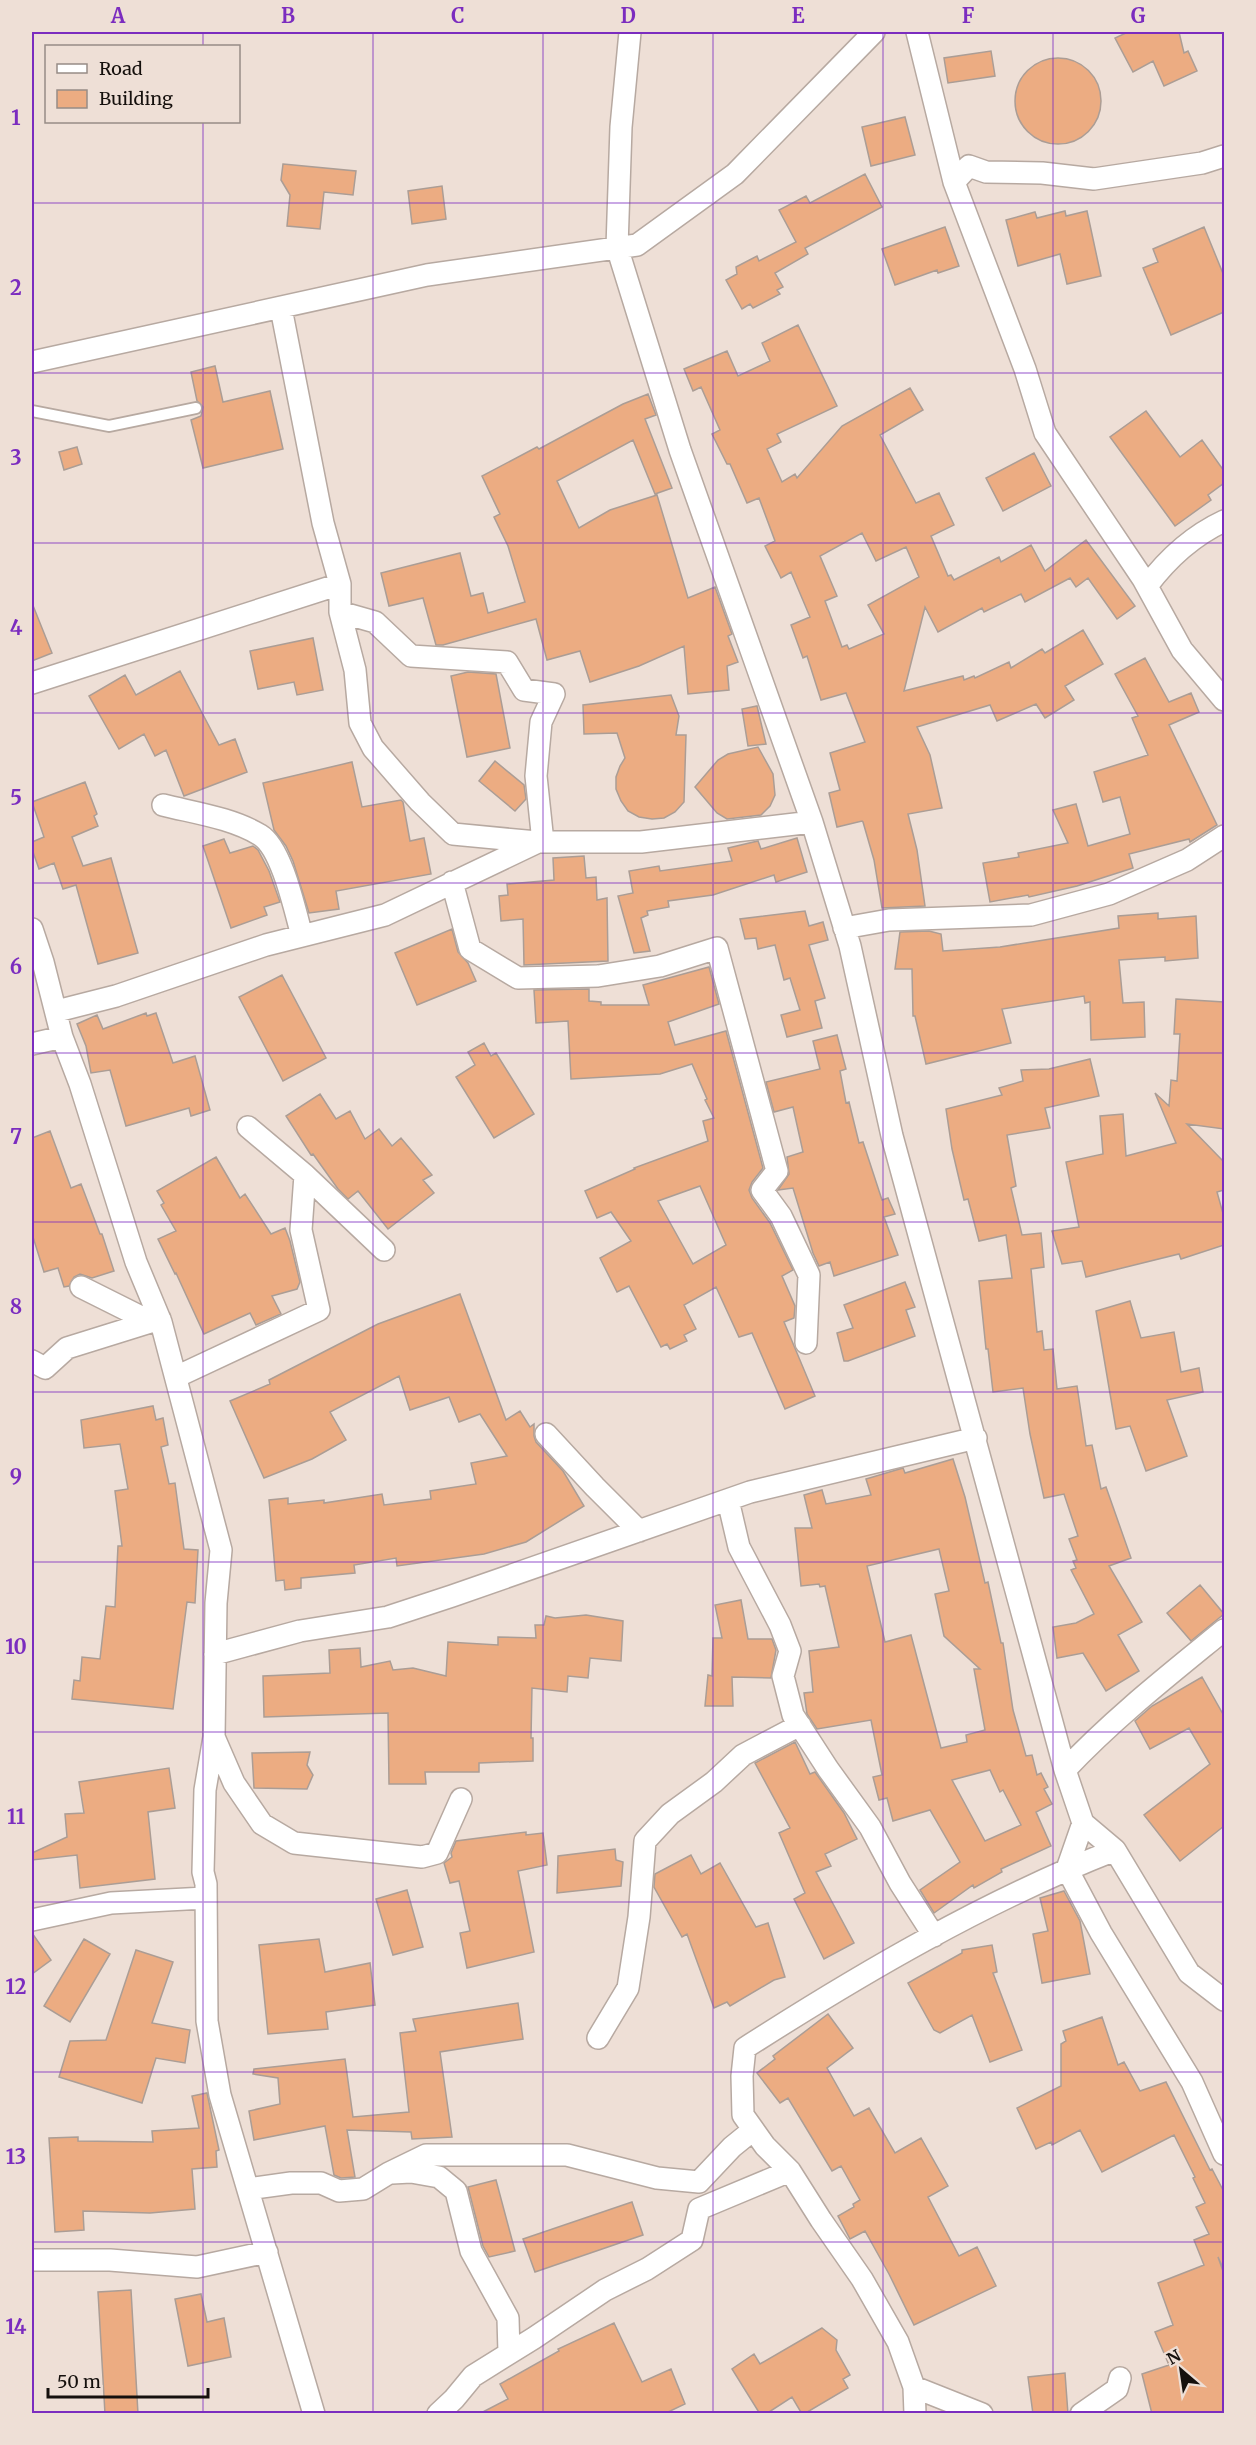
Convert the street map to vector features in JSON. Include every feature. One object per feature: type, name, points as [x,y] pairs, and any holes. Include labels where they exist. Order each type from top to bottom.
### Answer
[{"type":"street","points":[[630,32],[621,127],[617,247],[680,450],[812,822],[844,928],[892,1136],[1065,1770],[1083,1823],[1115,1850],[1189,1973],[1224,2000]]},
{"type":"street","points":[[32,362],[427,275],[637,245],[735,174],[874,32]]},
{"type":"street","points":[[917,32],[954,182],[1025,369],[1046,433],[1146,586],[1182,650],[1224,700]]},
{"type":"street","points":[[954,182],[969,166],[986,172],[1042,173],[1094,179],[1202,162],[1224,156]]},
{"type":"street","points":[[281,308],[323,523],[340,584],[340,612],[355,670],[360,723],[373,748],[420,802],[453,834],[540,842],[641,842],[812,822]]},
{"type":"street","points":[[1146,586],[1170,558],[1203,531],[1224,521]]},
{"type":"street","points":[[32,683],[340,584]]},
{"type":"street","points":[[340,612],[375,622],[411,656],[507,662],[524,690],[554,694],[541,722],[536,776],[540,842]]},
{"type":"street","points":[[163,805],[223,820],[262,836],[280,861],[302,936]]},
{"type":"street","points":[[844,928],[889,920],[1031,915],[1109,894],[1187,860],[1224,836]]},
{"type":"street","points":[[57,1011],[116,996],[266,945],[385,915],[540,842]]},
{"type":"street","points":[[452,882],[470,950],[518,978],[598,976],[660,966],[717,948],[777,1172],[762,1190],[781,1216],[809,1275],[806,1343]]},
{"type":"street","points":[[32,929],[57,1011],[62,1037],[80,1084],[155,1320],[176,1377],[221,1550],[216,1603],[214,1737],[205,1790],[207,2021],[220,2095],[314,2414]]},
{"type":"street","points":[[32,1044],[62,1037]]},
{"type":"street","points":[[248,1127],[305,1175],[384,1250]]},
{"type":"street","points":[[176,1377],[319,1310],[301,1230],[305,1175]]},
{"type":"street","points":[[81,1287],[155,1320]]},
{"type":"street","points":[[32,1361],[45,1368],[67,1348],[155,1320]]},
{"type":"street","points":[[546,1434],[639,1531]]},
{"type":"street","points":[[215,1653],[300,1631],[388,1617],[750,1492],[976,1438]]},
{"type":"street","points":[[728,1500],[739,1547],[780,1625],[790,1651],[783,1676],[793,1715],[870,1827],[900,1883],[933,1936]]},
{"type":"street","points":[[1065,1770],[1101,1732],[1224,1630]]},
{"type":"street","points":[[598,2038],[628,1988],[639,1917],[645,1841],[670,1814],[714,1782],[743,1755],[800,1725]]},
{"type":"street","points":[[214,1737],[234,1783],[262,1824],[294,1843],[422,1857],[437,1853],[461,1799]]},
{"type":"street","points":[[1083,1823],[1067,1869],[1101,1933],[1192,2082],[1224,2154]]},
{"type":"street","points":[[915,2414],[914,2387],[898,2342],[862,2279],[790,2171],[765,2146],[743,2115],[742,2076],[745,2048],[815,2003],[933,1936],[1067,1869],[1115,1850]]},
{"type":"street","points":[[32,1920],[111,1903],[205,1898]]},
{"type":"street","points":[[248,2189],[291,2183],[321,2183],[339,2191],[363,2189],[426,2155],[567,2155],[657,2178],[699,2181],[732,2147],[753,2130]]},
{"type":"street","points":[[438,2414],[473,2376],[605,2290],[647,2269],[692,2240],[699,2210],[790,2171]]},
{"type":"street","points":[[389,2173],[411,2172],[439,2177],[456,2191],[471,2251],[508,2318],[509,2354]]},
{"type":"street","points":[[32,2260],[110,2260],[197,2267],[267,2252]]},
{"type":"street","points":[[1082,2414],[1117,2389],[1120,2378]]},
{"type":"street","points":[[914,2387],[982,2414]]},
{"type":"lane","points":[[32,411],[109,426],[196,408]]},
{"type":"building","points":[[1128,32],[1179,32],[1184,53],[1188,51],[1197,71],[1164,86],[1153,61],[1133,72],[1115,38]]},
{"type":"building","points":[[991,51],[995,76],[948,83],[944,58]]},
{"type":"building","points":[[1058,58],[1082,65],[1094,77],[1101,101],[1094,125],[1082,137],[1058,144],[1034,137],[1022,125],[1015,101],[1022,77],[1034,65]]},
{"type":"building","points":[[905,117],[915,155],[871,166],[862,127]]},
{"type":"building","points":[[283,164],[356,171],[353,195],[324,192],[320,229],[287,226],[290,195],[281,180]]},
{"type":"building","points":[[865,174],[882,207],[805,248],[808,254],[775,273],[783,287],[777,290],[780,294],[753,308],[750,304],[742,309],[726,280],[737,274],[736,267],[757,256],[759,261],[796,242],[779,210],[806,196],[810,203]]},
{"type":"building","points":[[442,186],[446,219],[412,224],[408,191]]},
{"type":"building","points":[[1065,211],[1066,216],[1087,211],[1101,276],[1067,284],[1060,254],[1018,266],[1006,220],[1035,212],[1037,218]]},
{"type":"building","points":[[945,227],[959,266],[938,273],[937,270],[895,285],[882,249]]},
{"type":"building","points":[[1204,227],[1224,276],[1224,312],[1171,335],[1143,268],[1158,262],[1153,249]]},
{"type":"building","points":[[798,325],[837,406],[777,434],[781,442],[767,449],[782,482],[795,474],[797,478],[842,426],[910,388],[923,410],[880,435],[916,503],[939,493],[954,525],[931,536],[948,576],[951,575],[954,580],[999,557],[1001,562],[1031,545],[1045,571],[1086,540],[1135,606],[1117,619],[1088,578],[1076,587],[1070,578],[1025,602],[1021,594],[984,612],[982,608],[938,632],[925,607],[904,691],[963,676],[964,680],[974,676],[975,678],[1009,662],[1011,668],[1042,649],[1045,653],[1083,630],[1103,664],[1065,686],[1074,700],[1045,718],[1036,704],[997,721],[990,705],[917,727],[930,755],[942,808],[908,814],[917,850],[925,906],[882,908],[874,860],[863,822],[837,827],[829,793],[840,790],[830,753],[865,742],[846,693],[821,700],[807,656],[803,658],[791,625],[810,617],[791,572],[781,578],[765,546],[775,541],[759,498],[747,503],[730,464],[727,464],[712,434],[720,430],[701,387],[693,391],[684,369],[727,351],[738,376],[770,361],[762,343]],"holes":[[[862,533],[876,561],[906,547],[919,577],[868,605],[884,634],[849,649],[847,645],[842,647],[825,601],[837,596],[820,556]]]},
{"type":"building","points":[[215,366],[223,402],[270,391],[283,449],[203,468],[191,420],[201,416],[203,407],[197,401],[191,372]]},
{"type":"building","points":[[648,394],[656,415],[645,419],[672,488],[655,494],[633,440],[557,481],[579,528],[610,510],[657,495],[688,598],[715,587],[732,634],[728,636],[738,662],[727,666],[729,690],[688,694],[684,646],[639,666],[590,682],[580,651],[547,660],[536,619],[436,645],[423,598],[389,606],[381,573],[460,553],[471,596],[483,593],[488,613],[525,602],[508,546],[494,517],[500,514],[482,476],[537,447],[539,449],[623,404]]},
{"type":"building","points":[[1146,411],[1180,457],[1202,440],[1224,471],[1224,483],[1208,495],[1211,500],[1175,526],[1110,437]]},
{"type":"building","points":[[77,447],[82,464],[64,470],[59,452]]},
{"type":"building","points":[[1034,453],[1051,486],[1003,511],[986,478]]},
{"type":"building","points":[[32,603],[52,653],[32,661]]},
{"type":"building","points":[[313,638],[323,690],[297,695],[294,682],[258,689],[250,651]]},
{"type":"building","points":[[1145,658],[1169,702],[1191,693],[1199,712],[1169,725],[1217,825],[1190,842],[1189,839],[1129,854],[1133,868],[1077,886],[1029,897],[1028,895],[990,902],[983,863],[1019,857],[1018,853],[1068,843],[1053,810],[1076,804],[1088,846],[1130,834],[1120,797],[1103,802],[1094,772],[1148,755],[1132,718],[1138,716],[1115,674]]},
{"type":"building","points":[[180,671],[219,745],[235,739],[247,772],[184,796],[166,750],[155,756],[144,734],[119,749],[89,696],[125,675],[136,695]]},
{"type":"building","points":[[468,672],[496,674],[510,748],[467,757],[451,676]]},
{"type":"building","points":[[671,695],[679,716],[676,735],[686,735],[684,802],[675,812],[664,818],[639,817],[628,811],[616,789],[616,777],[625,758],[617,733],[584,734],[583,705]]},
{"type":"building","points":[[757,706],[766,744],[748,746],[742,709]]},
{"type":"building","points":[[758,747],[773,774],[775,795],[770,806],[761,815],[727,819],[717,813],[695,787],[718,760],[728,754]]},
{"type":"building","points":[[495,761],[524,785],[526,799],[515,811],[479,781]]},
{"type":"building","points":[[352,762],[362,807],[401,800],[403,802],[410,841],[424,838],[431,874],[336,891],[339,909],[309,913],[293,861],[286,846],[274,830],[263,783]]},
{"type":"building","points":[[85,782],[97,814],[94,816],[98,826],[72,837],[83,866],[111,858],[138,953],[98,964],[76,885],[63,889],[54,863],[39,869],[32,849],[32,842],[44,837],[32,802]]},
{"type":"building","points":[[797,838],[807,872],[776,882],[774,875],[713,895],[668,901],[669,907],[647,911],[648,915],[641,918],[650,951],[634,953],[618,896],[633,893],[629,871],[659,866],[660,871],[732,861],[728,848],[758,841],[761,849]]},
{"type":"building","points":[[224,839],[230,853],[253,846],[258,850],[269,871],[280,902],[264,907],[267,915],[231,928],[203,846]]},
{"type":"building","points":[[584,856],[586,878],[596,877],[597,900],[607,898],[608,961],[524,965],[523,919],[501,921],[499,896],[508,895],[507,884],[554,880],[553,858]]},
{"type":"building","points":[[805,911],[809,926],[823,922],[828,940],[809,945],[825,998],[815,1001],[822,1028],[787,1037],[781,1015],[800,1010],[790,978],[784,980],[775,945],[758,949],[756,938],[745,939],[740,919]]},
{"type":"building","points":[[1158,913],[1158,919],[1196,916],[1198,958],[1165,961],[1165,957],[1119,960],[1123,1003],[1144,1002],[1145,1037],[1091,1040],[1090,1002],[1085,1003],[1084,996],[1002,1009],[1011,1043],[926,1064],[915,1016],[913,1016],[912,969],[895,969],[900,932],[929,931],[941,934],[943,951],[1000,947],[1119,928],[1118,916]]},
{"type":"building","points":[[452,929],[458,952],[468,963],[476,981],[417,1005],[395,953]]},
{"type":"building","points":[[709,967],[719,1004],[668,1022],[675,1045],[726,1031],[763,1168],[749,1190],[770,1223],[793,1270],[782,1276],[795,1306],[794,1318],[784,1322],[815,1396],[785,1409],[752,1333],[739,1337],[716,1287],[684,1305],[696,1329],[684,1335],[687,1341],[670,1349],[667,1344],[661,1347],[629,1286],[617,1292],[600,1258],[631,1241],[611,1212],[597,1218],[585,1191],[634,1168],[708,1141],[703,1121],[714,1118],[692,1064],[660,1074],[571,1079],[568,1021],[536,1023],[534,990],[589,989],[589,1001],[601,1002],[601,1005],[649,1005],[643,985]],"holes":[[[700,1186],[726,1245],[693,1264],[658,1201]]]},
{"type":"building","points":[[282,975],[326,1058],[283,1081],[239,997]]},
{"type":"building","points":[[1176,999],[1224,1002],[1224,1129],[1187,1124],[1224,1162],[1224,1190],[1217,1192],[1224,1217],[1224,1245],[1181,1259],[1179,1254],[1086,1277],[1082,1261],[1062,1264],[1052,1231],[1079,1227],[1066,1162],[1103,1154],[1100,1116],[1123,1114],[1126,1156],[1176,1143],[1155,1093],[1169,1106],[1171,1080],[1177,1081],[1180,1034],[1174,1034]]},
{"type":"building","points":[[146,1013],[147,1016],[156,1013],[173,1063],[195,1056],[210,1110],[191,1116],[189,1108],[126,1126],[110,1070],[91,1073],[86,1046],[77,1024],[97,1015],[103,1029]]},
{"type":"building","points":[[837,1035],[846,1069],[840,1071],[846,1103],[849,1102],[859,1143],[863,1142],[882,1200],[888,1198],[895,1214],[884,1217],[898,1255],[834,1276],[830,1262],[819,1266],[793,1188],[778,1190],[789,1174],[787,1157],[803,1152],[793,1107],[774,1112],[766,1082],[820,1069],[813,1041]]},
{"type":"building","points":[[484,1043],[491,1056],[496,1053],[534,1114],[494,1138],[456,1077],[475,1065],[468,1052]]},
{"type":"building","points":[[1090,1059],[1099,1096],[1045,1108],[1050,1128],[1007,1135],[1016,1186],[1011,1188],[1022,1235],[1041,1233],[1044,1267],[1031,1269],[1037,1332],[1042,1331],[1044,1350],[1053,1349],[1057,1389],[1077,1386],[1086,1446],[1092,1445],[1101,1489],[1106,1487],[1131,1558],[1109,1566],[1142,1622],[1118,1635],[1139,1671],[1106,1691],[1083,1653],[1057,1658],[1053,1627],[1076,1623],[1094,1614],[1071,1570],[1076,1568],[1073,1561],[1077,1560],[1069,1539],[1078,1536],[1064,1494],[1044,1498],[1023,1388],[993,1392],[979,1281],[1012,1278],[1006,1235],[979,1241],[968,1199],[964,1200],[952,1149],[946,1109],[1002,1095],[999,1088],[1023,1081],[1021,1070],[1049,1069]]},
{"type":"building","points":[[320,1094],[336,1119],[350,1111],[365,1139],[379,1129],[392,1146],[401,1138],[432,1175],[423,1180],[434,1193],[388,1229],[358,1191],[348,1199],[338,1189],[313,1154],[311,1155],[286,1116]]},
{"type":"building","points":[[50,1131],[71,1188],[81,1184],[100,1234],[102,1234],[114,1271],[92,1278],[80,1274],[74,1277],[69,1286],[64,1287],[58,1268],[44,1272],[32,1234],[32,1138]]},
{"type":"building","points":[[216,1157],[240,1198],[245,1194],[271,1234],[285,1228],[300,1282],[297,1289],[272,1296],[281,1314],[256,1325],[250,1313],[204,1334],[158,1239],[176,1231],[161,1205],[164,1203],[157,1191]]},
{"type":"building","points":[[905,1282],[915,1307],[906,1310],[915,1336],[844,1361],[837,1333],[853,1328],[844,1305]]},
{"type":"building","points":[[460,1294],[506,1420],[520,1411],[530,1427],[534,1424],[536,1442],[563,1471],[584,1506],[526,1542],[484,1554],[397,1566],[396,1558],[354,1565],[355,1573],[301,1578],[301,1588],[285,1590],[284,1580],[276,1581],[269,1500],[288,1498],[288,1504],[324,1500],[324,1503],[382,1494],[384,1505],[431,1499],[430,1491],[476,1484],[471,1463],[507,1456],[480,1414],[459,1422],[449,1397],[410,1410],[399,1376],[330,1412],[346,1440],[312,1459],[264,1478],[230,1401],[270,1384],[269,1380],[378,1324]]},
{"type":"building","points":[[1130,1301],[1141,1338],[1174,1332],[1181,1372],[1199,1368],[1203,1392],[1167,1400],[1187,1456],[1146,1471],[1130,1426],[1116,1429],[1096,1311]]},
{"type":"building","points":[[153,1406],[156,1420],[163,1418],[168,1445],[161,1447],[169,1484],[175,1483],[184,1549],[198,1550],[195,1603],[187,1602],[173,1709],[72,1699],[74,1680],[80,1681],[82,1657],[100,1659],[106,1606],[115,1607],[118,1546],[122,1546],[115,1491],[128,1489],[120,1444],[84,1448],[81,1420]]},
{"type":"building","points":[[953,1459],[965,1497],[985,1583],[988,1582],[1001,1643],[1003,1643],[1013,1710],[1026,1756],[1032,1755],[1037,1775],[1041,1773],[1048,1787],[1044,1789],[1052,1804],[1036,1812],[1051,1846],[1001,1869],[1002,1872],[974,1888],[973,1885],[934,1913],[920,1890],[960,1862],[930,1810],[893,1821],[887,1798],[879,1800],[873,1777],[882,1775],[871,1720],[817,1729],[807,1714],[804,1693],[813,1692],[809,1651],[839,1647],[825,1586],[820,1587],[819,1584],[801,1586],[795,1528],[812,1528],[804,1495],[822,1490],[826,1504],[871,1495],[866,1479],[903,1468],[905,1473]],"holes":[[[939,1549],[949,1591],[935,1594],[944,1636],[980,1669],[974,1669],[985,1730],[966,1735],[967,1742],[941,1748],[911,1635],[885,1642],[867,1566]],[[990,1770],[1000,1792],[1003,1790],[1021,1825],[985,1841],[952,1780]]]},
{"type":"building","points":[[1200,1585],[1224,1614],[1191,1641],[1167,1613]]},
{"type":"building","points":[[741,1600],[748,1639],[772,1639],[776,1650],[771,1678],[732,1677],[733,1706],[705,1706],[708,1675],[712,1676],[713,1638],[722,1638],[715,1605]]},
{"type":"building","points":[[586,1615],[623,1621],[621,1661],[590,1658],[588,1678],[568,1676],[567,1692],[532,1688],[533,1761],[479,1763],[479,1772],[425,1772],[426,1784],[389,1784],[388,1713],[264,1717],[263,1676],[330,1673],[329,1650],[360,1648],[361,1667],[390,1661],[393,1670],[413,1668],[446,1676],[448,1642],[498,1645],[498,1637],[536,1638],[535,1625],[544,1625],[546,1616],[555,1618]]},
{"type":"building","points":[[1202,1677],[1224,1716],[1224,1826],[1180,1861],[1144,1815],[1210,1764],[1189,1728],[1150,1749],[1135,1721],[1152,1706]]},
{"type":"building","points":[[795,1742],[810,1774],[815,1772],[844,1813],[857,1839],[825,1854],[831,1866],[816,1872],[854,1943],[824,1959],[794,1899],[805,1893],[779,1833],[790,1828],[755,1763]]},
{"type":"building","points":[[310,1752],[307,1765],[313,1775],[307,1789],[254,1788],[252,1753]]},
{"type":"building","points":[[169,1768],[175,1808],[148,1812],[155,1879],[80,1888],[77,1855],[32,1860],[32,1853],[67,1837],[65,1814],[84,1813],[79,1782]]},
{"type":"building","points":[[526,1832],[526,1835],[543,1833],[547,1865],[518,1871],[534,1952],[467,1968],[460,1933],[470,1931],[459,1881],[450,1883],[444,1863],[452,1857],[451,1853],[456,1841]]},
{"type":"building","points":[[615,1849],[616,1860],[623,1862],[621,1886],[557,1893],[558,1856]]},
{"type":"building","points":[[691,1855],[701,1874],[720,1863],[756,1927],[768,1923],[785,1977],[774,1980],[730,2006],[727,2002],[714,2008],[687,1934],[682,1937],[654,1887],[655,1874]]},
{"type":"building","points":[[407,1890],[423,1947],[393,1955],[376,1899]]},
{"type":"building","points":[[1064,1891],[1080,1921],[1090,1974],[1042,1983],[1033,1934],[1048,1931],[1040,1898]]},
{"type":"building","points":[[32,1933],[51,1960],[32,1974]]},
{"type":"building","points":[[84,1939],[110,1954],[70,2022],[44,2006]]},
{"type":"building","points":[[319,1939],[325,1972],[370,1963],[375,2005],[326,2012],[328,2029],[268,2034],[259,1945]]},
{"type":"building","points":[[992,1945],[997,1972],[993,1973],[1022,2050],[990,2062],[972,2015],[940,2033],[934,2030],[908,1983],[962,1953],[962,1950]]},
{"type":"building","points":[[136,1950],[173,1962],[152,2023],[190,2030],[185,2063],[156,2058],[142,2103],[59,2077],[70,2041],[106,2040]]},
{"type":"building","points":[[518,2003],[523,2039],[440,2052],[452,2137],[412,2139],[411,2132],[347,2130],[355,2177],[341,2178],[334,2175],[325,2126],[254,2140],[249,2111],[280,2104],[278,2078],[253,2074],[254,2069],[345,2059],[353,2117],[409,2112],[400,2033],[416,2031],[413,2019]]},
{"type":"building","points":[[828,2014],[853,2048],[827,2068],[854,2116],[869,2108],[895,2153],[921,2138],[948,2186],[928,2197],[959,2256],[977,2247],[996,2286],[914,2325],[865,2231],[850,2239],[838,2216],[854,2207],[853,2204],[860,2200],[841,2166],[832,2171],[788,2098],[780,2103],[757,2073],[775,2059],[773,2056]]},
{"type":"building","points":[[1102,2017],[1118,2065],[1124,2062],[1140,2091],[1166,2082],[1210,2170],[1212,2169],[1224,2192],[1224,2270],[1218,2257],[1224,2274],[1224,2414],[1152,2414],[1142,2374],[1169,2365],[1155,2332],[1173,2325],[1158,2283],[1204,2265],[1194,2240],[1209,2234],[1196,2207],[1205,2203],[1174,2135],[1102,2172],[1080,2130],[1052,2145],[1051,2142],[1036,2149],[1017,2108],[1061,2086],[1061,2044],[1066,2041],[1063,2031]]},
{"type":"building","points":[[207,2093],[219,2150],[216,2151],[217,2167],[192,2169],[195,2209],[150,2213],[83,2211],[84,2230],[55,2232],[49,2138],[78,2137],[78,2141],[153,2142],[152,2131],[199,2128],[192,2096]]},
{"type":"building","points":[[496,2180],[515,2251],[489,2257],[483,2246],[468,2187]]},
{"type":"building","points":[[632,2202],[643,2235],[535,2272],[523,2239]]},
{"type":"building","points":[[131,2290],[138,2414],[105,2414],[98,2292]]},
{"type":"building","points":[[201,2294],[207,2322],[224,2318],[231,2357],[188,2366],[175,2299]]},
{"type":"building","points":[[614,2323],[642,2382],[671,2369],[685,2404],[664,2414],[479,2414],[508,2399],[500,2384],[559,2351],[558,2349]]},
{"type":"building","points":[[822,2328],[837,2340],[836,2350],[850,2375],[843,2379],[848,2388],[804,2414],[792,2397],[766,2414],[760,2414],[732,2369],[754,2354],[760,2364]]},
{"type":"building","points":[[1065,2373],[1068,2414],[1033,2414],[1028,2377]]}]
